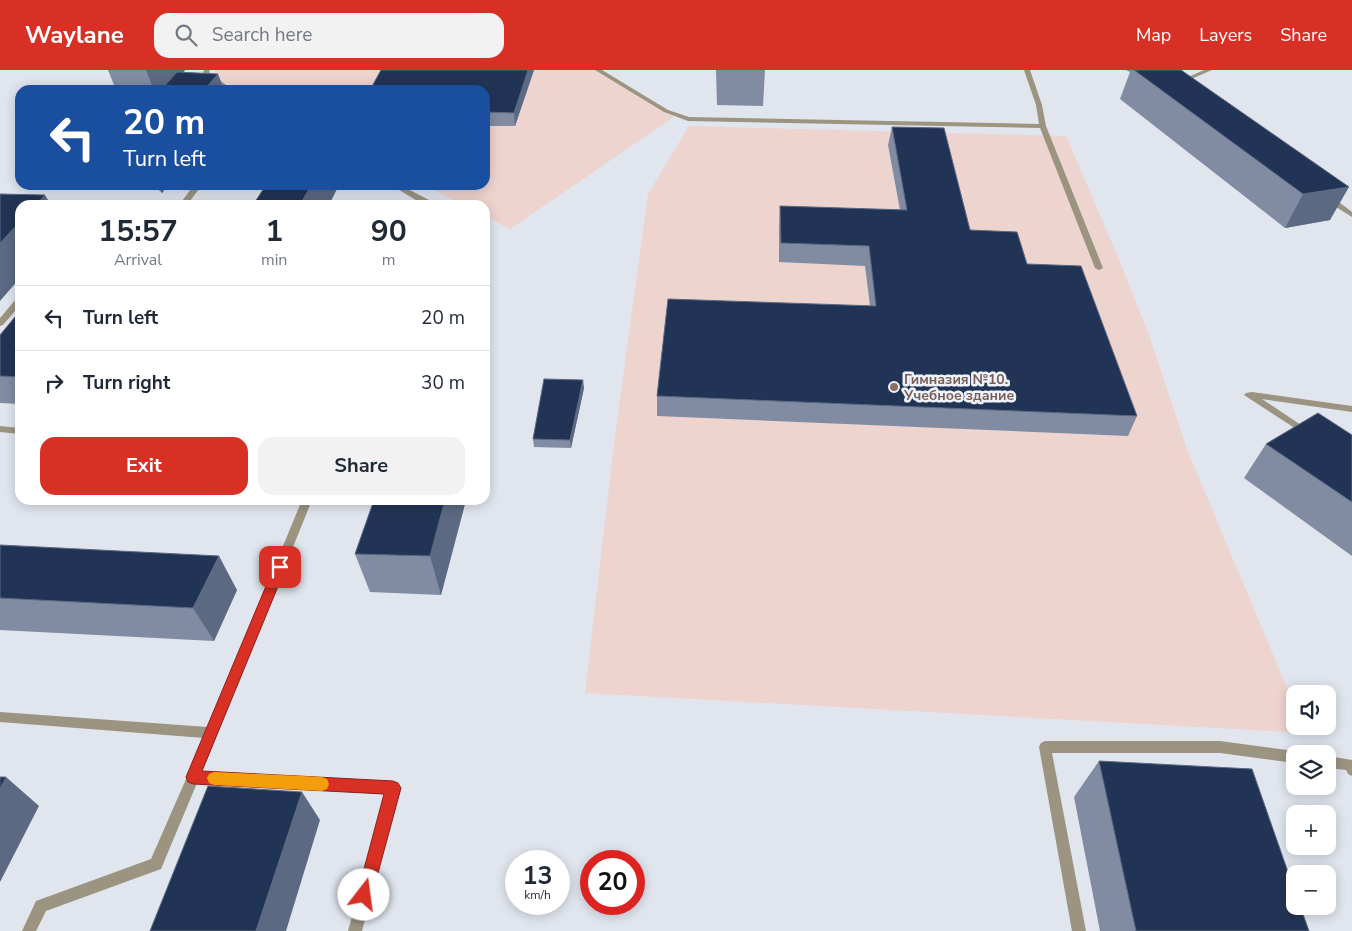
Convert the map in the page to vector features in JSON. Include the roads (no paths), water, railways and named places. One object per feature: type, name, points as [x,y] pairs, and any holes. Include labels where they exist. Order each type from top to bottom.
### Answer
[{"type":"lane","points":[[207,70],[205,72],[223,85]]},
{"type":"lane","points":[[598,70],[666,111],[688,119],[1042,126]]},
{"type":"lane","points":[[1027,70],[1039,105],[1042,126],[1099,268]]},
{"type":"lane","points":[[1184,89],[1180,82],[1209,70]]},
{"type":"lane","points":[[404,190],[422,200]]},
{"type":"lane","points":[[1319,192],[1352,215]]},
{"type":"lane","points":[[0,323],[15,306]]},
{"type":"lane","points":[[1312,436],[1249,395],[1352,409]]},
{"type":"lane","points":[[0,429],[15,430]]},
{"type":"lane","points":[[29,931],[41,906],[156,864],[212,733],[305,505]]},
{"type":"lane","points":[[0,717],[212,733]]},
{"type":"lane","points":[[1078,931],[1045,748],[1220,747],[1286,757]]},
{"type":"lane","points":[[1336,763],[1350,765],[1352,770]]},
{"type":"lane","points":[[193,777],[393,788],[355,931]]},
{"type":"place","name":"Гимназия №10. Учебное здание","points":[[894,387]]}]
